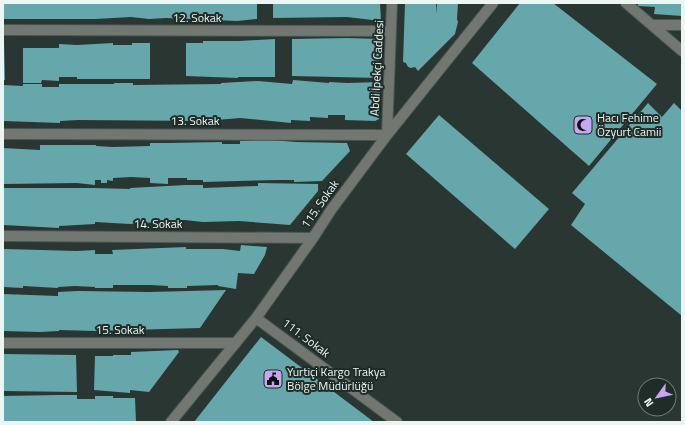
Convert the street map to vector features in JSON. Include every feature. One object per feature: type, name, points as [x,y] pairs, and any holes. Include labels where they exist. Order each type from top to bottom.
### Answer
[{"type":"street","name":"Abdi İpekçi Caddesi","points":[[387,135],[392,3]]},
{"type":"street","name":"115. Sokak","points":[[172,422],[256,318],[331,210],[387,135],[493,3]]},
{"type":"street","points":[[626,3],[682,51]]},
{"type":"street","points":[[652,25],[682,25]]},
{"type":"street","name":"12. Sokak","points":[[3,30],[391,31]]},
{"type":"street","name":"13. Sokak","points":[[3,134],[387,135]]},
{"type":"street","name":"14. Sokak","points":[[3,236],[313,238]]},
{"type":"street","name":"111. Sokak","points":[[256,318],[397,422]]},
{"type":"street","name":"15. Sokak","points":[[3,343],[236,343]]},
{"type":"building","points":[[3,3],[257,3],[257,19],[237,21],[166,18],[149,19],[131,17],[95,19],[3,19]]},
{"type":"building","points":[[273,3],[380,3],[381,21],[347,17],[273,18]]},
{"type":"building","points":[[405,3],[436,3],[437,14],[437,3],[458,3],[458,22],[455,34],[418,71],[415,67],[408,67],[406,63],[403,62]]},
{"type":"building","name":"Hacı Fehime Özyurt Camii","points":[[520,3],[553,3],[657,84],[589,166],[472,63]]},
{"type":"building","points":[[638,3],[682,3],[682,16],[654,14],[655,7],[638,6]]},
{"type":"building","points":[[275,39],[275,77],[238,78],[186,76],[186,43],[203,43],[203,41]]},
{"type":"building","points":[[292,39],[379,39],[379,78],[292,76]]},
{"type":"building","points":[[4,41],[5,80],[3,80]]},
{"type":"building","points":[[113,43],[113,45],[132,45],[132,43],[150,43],[150,79],[77,79],[77,77],[59,77],[59,81],[42,80],[41,83],[23,83],[23,48],[59,48],[59,44],[77,45]]},
{"type":"building","points":[[293,80],[329,83],[380,82],[379,119],[375,121],[345,120],[345,115],[328,115],[328,118],[310,117],[310,121],[291,120],[291,123],[240,118],[205,121],[78,120],[60,121],[60,123],[3,121],[3,85],[23,86],[23,84],[42,84],[42,87],[59,87],[59,84],[221,84],[258,81],[292,84]]},
{"type":"building","points":[[648,103],[662,117],[674,103],[682,111],[682,316],[571,225],[585,204],[572,193]]},
{"type":"building","points":[[439,115],[549,209],[515,249],[406,154]]},
{"type":"building","points":[[258,139],[296,142],[347,143],[350,151],[322,181],[294,182],[294,180],[276,180],[203,182],[203,180],[187,180],[187,178],[168,178],[168,184],[150,183],[150,178],[131,177],[113,178],[113,181],[107,180],[107,183],[101,183],[101,180],[95,180],[95,185],[77,183],[3,184],[3,148],[40,150],[40,145],[96,145],[113,147],[150,146],[150,143],[222,142],[222,144],[240,144],[240,141]]},
{"type":"building","points":[[258,183],[318,184],[318,191],[290,225],[239,221],[203,222],[185,220],[130,224],[95,222],[95,224],[59,226],[59,228],[3,225],[3,188],[130,189],[203,185],[203,188],[258,186]]},
{"type":"building","points":[[241,245],[267,247],[265,255],[254,274],[238,273],[236,289],[218,285],[187,286],[187,288],[168,288],[168,286],[150,285],[113,285],[113,288],[75,286],[58,288],[23,286],[23,288],[3,287],[3,249],[95,250],[95,254],[113,254],[112,250],[186,247],[186,249],[223,249],[240,251]]},
{"type":"building","points":[[226,290],[200,328],[95,331],[59,330],[40,332],[3,331],[3,294],[58,296],[58,292],[78,291],[150,292]]},
{"type":"building","name":"Yurtiçi Kargo Trakya Bölge Müdürlüğü","points":[[261,337],[374,422],[194,422]]},
{"type":"building","points":[[178,350],[179,352],[149,392],[130,390],[130,393],[94,390],[95,356],[131,355],[131,352]]},
{"type":"building","points":[[3,354],[76,355],[77,392],[3,391]]},
{"type":"building","points":[[77,395],[77,399],[95,399],[95,396],[135,398],[136,422],[3,422],[3,396]]},
{"type":"place","name":"Hacı Fehime Özyurt Camii","points":[[583,125]]},
{"type":"place","name":"Yurtiçi Kargo Trakya Bölge Müdürlüğü","points":[[273,379]]}]
